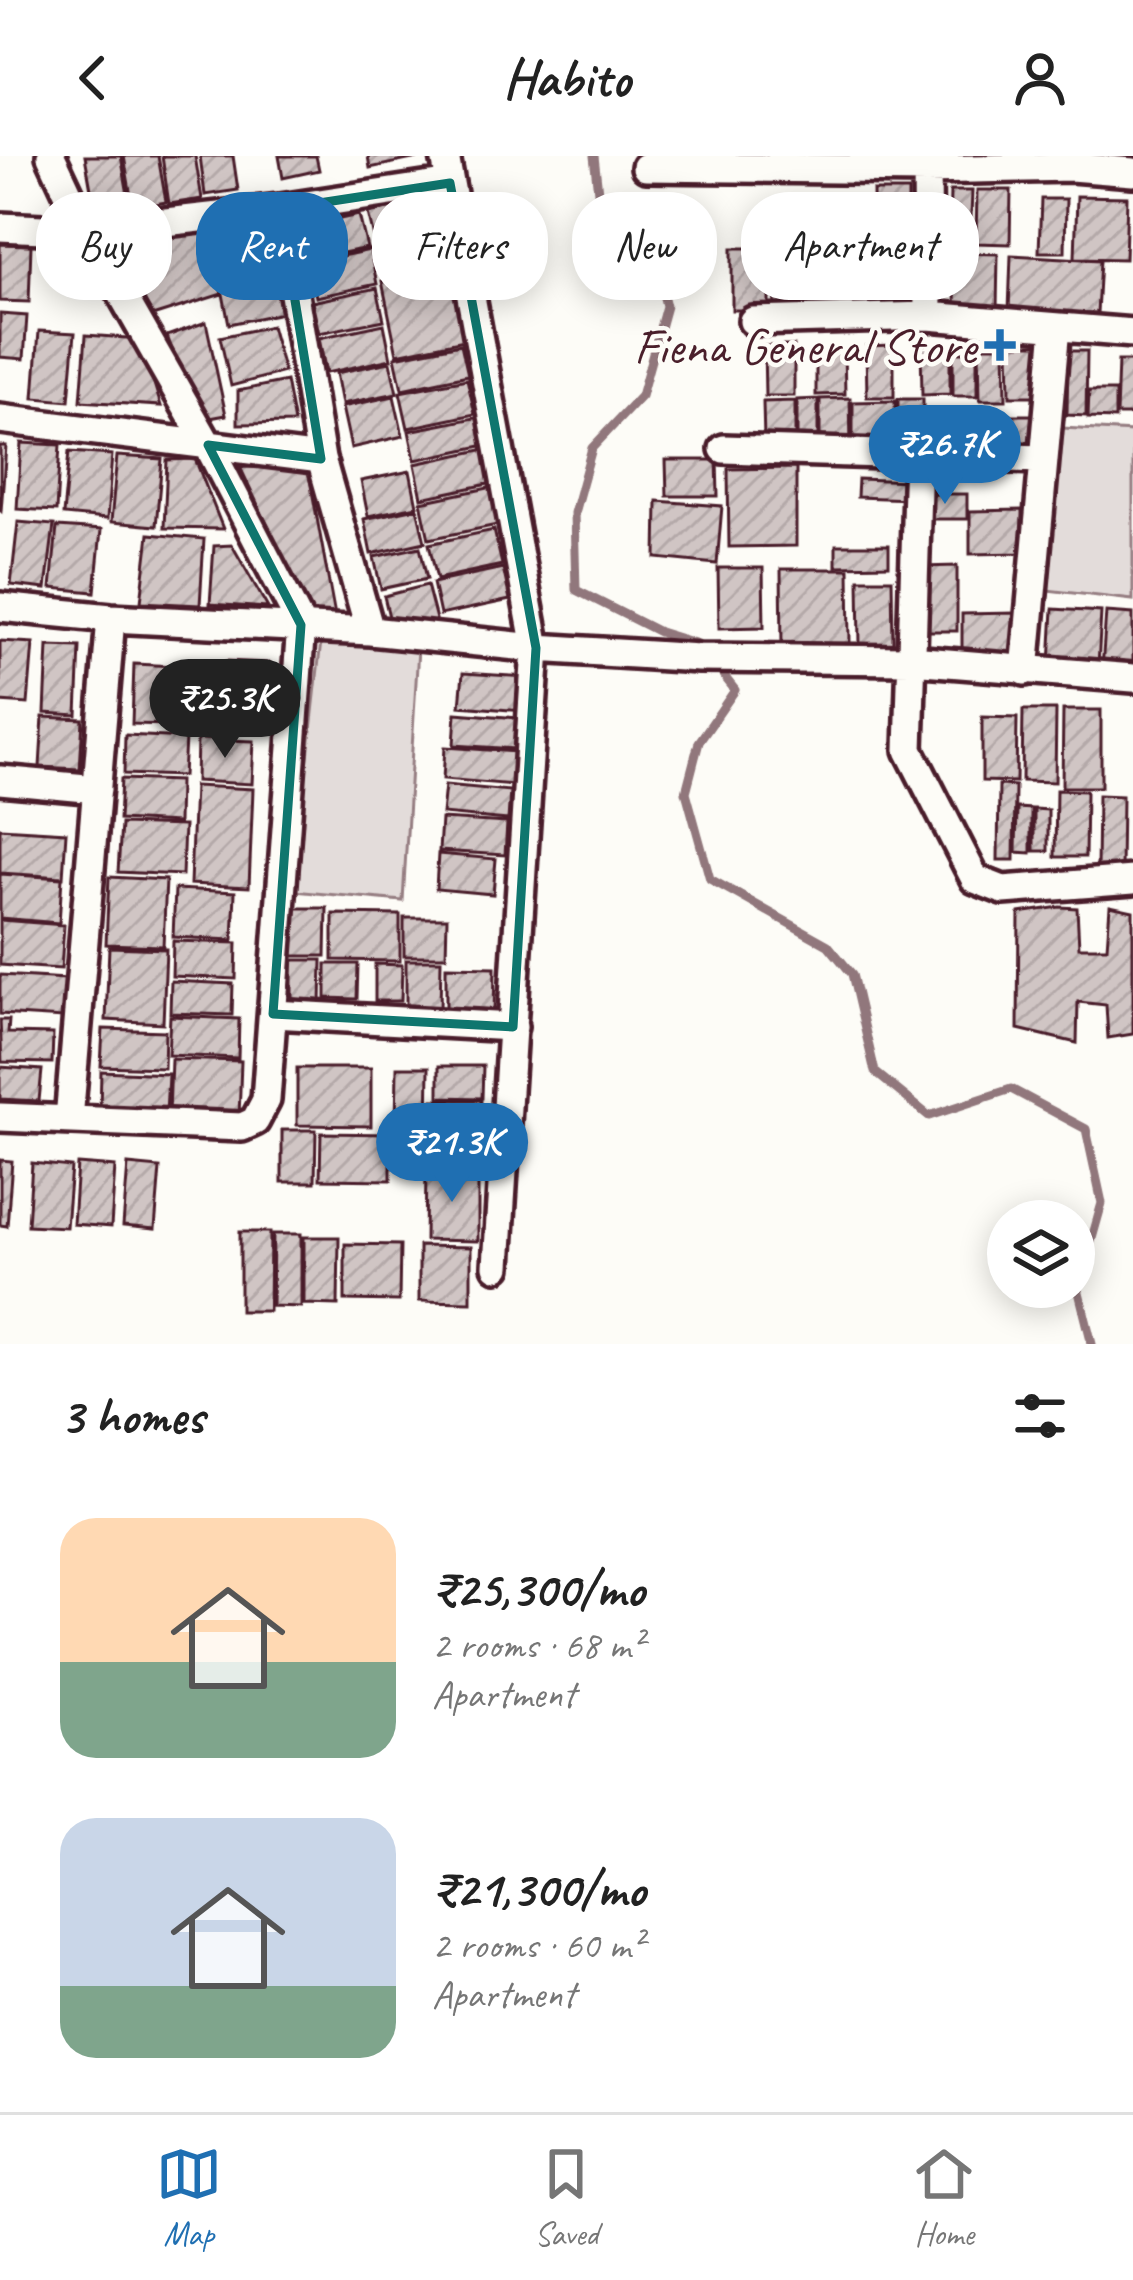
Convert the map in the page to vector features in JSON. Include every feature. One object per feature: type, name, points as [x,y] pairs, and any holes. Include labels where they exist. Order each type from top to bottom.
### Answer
[{"type":"street","points":[[51,156],[68,192]]},
{"type":"street","points":[[646,167],[1071,162],[1133,172]]},
{"type":"street","points":[[927,163],[928,316]]},
{"type":"street","points":[[348,193],[448,170],[536,649],[497,1267]]},
{"type":"street","points":[[0,227],[36,229]]},
{"type":"street","points":[[0,1117],[242,1127],[255,1121],[266,1100],[301,626],[208,445],[125,300]]},
{"type":"street","points":[[295,300],[321,460],[370,631]]},
{"type":"street","points":[[753,321],[928,316],[1133,333]]},
{"type":"street","points":[[1025,671],[1056,327]]},
{"type":"street","points":[[0,419],[321,460]]},
{"type":"street","points":[[724,449],[1042,459]]},
{"type":"street","points":[[918,455],[909,750],[975,879],[1003,890],[1133,880]]},
{"type":"street","points":[[0,608],[370,631],[536,649],[699,658],[910,660],[1133,678]]},
{"type":"street","points":[[69,1120],[111,618]]},
{"type":"street","points":[[0,780],[97,789]]},
{"type":"street","points":[[273,1014],[513,1027]]},
{"type":"highlighted area","points":[[450,183],[536,648],[513,1027],[273,1014],[301,625],[208,445],[321,459],[280,209]]},
{"type":"shaded area","points":[[1062,428],[1133,432],[1133,600],[1047,590]]},
{"type":"shaded area","points":[[322,632],[418,648],[403,901],[293,891]]},
{"type":"building","points":[[85,156],[121,156],[128,192],[91,192]]},
{"type":"building","points":[[124,156],[158,156],[164,192],[130,192]]},
{"type":"building","points":[[162,156],[195,156],[201,192],[196,192],[196,200],[172,204],[172,192],[167,192]]},
{"type":"building","points":[[200,156],[233,156],[238,190],[205,192]]},
{"type":"building","points":[[279,156],[316,156],[319,170],[283,178]]},
{"type":"building","points":[[368,156],[422,156],[422,157],[370,168]]},
{"type":"building","points":[[1011,190],[1010,244],[979,243],[977,192]]},
{"type":"building","points":[[1077,196],[1127,197],[1125,259],[1075,258]]},
{"type":"building","points":[[1041,199],[1066,199],[1065,252],[1039,252]]},
{"type":"building","points":[[359,215],[367,248],[348,252],[348,217]]},
{"type":"building","points":[[196,231],[196,300],[203,300],[149,317],[144,300],[172,300],[172,233]]},
{"type":"building","points":[[0,244],[31,245],[29,302],[0,301]]},
{"type":"building","points":[[732,248],[741,248],[741,300],[769,300],[769,310],[732,310]]},
{"type":"building","points":[[370,250],[372,285],[348,290],[348,255]]},
{"type":"building","points":[[979,254],[998,254],[997,310],[955,309],[955,300],[979,300]]},
{"type":"building","points":[[1011,255],[1100,260],[1097,313],[1009,311]]},
{"type":"building","points":[[372,289],[372,300],[380,300],[384,320],[319,333],[312,302],[348,300],[348,294]]},
{"type":"building","points":[[224,300],[280,300],[282,313],[229,324]]},
{"type":"building","points":[[386,300],[460,300],[469,339],[397,354]]},
{"type":"building","points":[[775,300],[805,300],[805,312],[775,312]]},
{"type":"building","points":[[810,300],[842,300],[842,306],[810,306]]},
{"type":"building","points":[[879,300],[913,300],[913,310],[879,310]]},
{"type":"building","points":[[0,314],[27,316],[24,359],[0,357]]},
{"type":"building","points":[[206,322],[226,415],[199,420],[167,336]]},
{"type":"building","points":[[384,324],[391,359],[326,373],[319,338]]},
{"type":"building","points":[[271,326],[284,372],[231,386],[220,337]]},
{"type":"building","points":[[39,331],[75,333],[69,401],[34,398]]},
{"type":"building","points":[[86,335],[140,339],[161,406],[81,401]]},
{"type":"building","points":[[461,344],[468,375],[402,389],[395,357]]},
{"type":"building","points":[[1009,344],[1043,344],[1044,396],[1010,396]]},
{"type":"building","points":[[894,345],[894,397],[867,397],[866,346]]},
{"type":"building","points":[[921,345],[950,345],[950,394],[922,395]]},
{"type":"building","points":[[764,346],[794,346],[794,396],[765,396]]},
{"type":"building","points":[[979,346],[1005,346],[1006,400],[980,400]]},
{"type":"building","points":[[816,350],[844,350],[845,394],[816,395]]},
{"type":"building","points":[[1068,351],[1087,351],[1086,416],[1067,415]]},
{"type":"building","points":[[953,352],[977,352],[977,396],[953,396]]},
{"type":"building","points":[[1118,361],[1133,361],[1133,415],[1116,415]]},
{"type":"building","points":[[390,362],[397,393],[342,404],[336,373]]},
{"type":"building","points":[[467,379],[475,414],[408,428],[400,392]]},
{"type":"building","points":[[286,381],[294,423],[238,424],[238,391]]},
{"type":"building","points":[[1089,391],[1115,391],[1115,419],[1088,418]]},
{"type":"building","points":[[394,396],[403,436],[351,448],[342,407]]},
{"type":"building","points":[[850,398],[851,448],[820,449],[820,399]]},
{"type":"building","points":[[818,399],[818,445],[797,445],[797,400]]},
{"type":"building","points":[[898,399],[923,399],[923,445],[898,445]]},
{"type":"building","points":[[795,401],[795,441],[764,441],[763,402]]},
{"type":"building","points":[[895,401],[896,446],[853,447],[853,402]]},
{"type":"building","points":[[953,413],[977,413],[977,443],[953,443]]},
{"type":"building","points":[[980,415],[1005,415],[1005,445],[980,446]]},
{"type":"building","points":[[1008,415],[1033,415],[1033,449],[1009,450]]},
{"type":"building","points":[[480,417],[486,445],[415,460],[409,431]]},
{"type":"building","points":[[21,443],[60,445],[56,511],[17,509]]},
{"type":"building","points":[[0,446],[6,446],[1,511],[0,510]]},
{"type":"building","points":[[486,449],[493,483],[422,498],[415,464]]},
{"type":"building","points":[[69,452],[112,455],[107,519],[63,515]]},
{"type":"building","points":[[117,456],[162,459],[156,526],[111,522]]},
{"type":"building","points":[[195,459],[223,529],[164,528],[167,460]]},
{"type":"building","points":[[666,460],[717,460],[718,496],[667,496]]},
{"type":"building","points":[[240,467],[308,469],[335,616],[310,615]]},
{"type":"building","points":[[796,468],[796,546],[729,547],[728,469]]},
{"type":"building","points":[[410,471],[417,506],[368,516],[361,481]]},
{"type":"building","points":[[858,479],[911,481],[910,499],[857,497]]},
{"type":"building","points":[[493,487],[502,524],[429,539],[421,502]]},
{"type":"building","points":[[923,494],[967,494],[967,519],[923,519]]},
{"type":"building","points":[[657,501],[722,506],[717,564],[656,558]]},
{"type":"building","points":[[417,508],[425,542],[371,554],[364,519]]},
{"type":"building","points":[[1022,510],[1022,553],[970,554],[970,511]]},
{"type":"building","points":[[18,522],[54,525],[46,589],[11,585]]},
{"type":"building","points":[[57,527],[101,530],[95,592],[51,588]]},
{"type":"building","points":[[494,530],[502,565],[437,579],[429,544]]},
{"type":"building","points":[[149,534],[204,539],[200,605],[141,602]]},
{"type":"building","points":[[232,545],[268,608],[210,604],[214,546]]},
{"type":"building","points":[[836,545],[889,545],[889,565],[836,566]]},
{"type":"building","points":[[420,547],[427,579],[381,589],[374,557]]},
{"type":"building","points":[[957,566],[957,631],[922,631],[921,567]]},
{"type":"building","points":[[503,568],[510,600],[440,615],[433,583]]},
{"type":"building","points":[[718,568],[763,568],[764,627],[719,628]]},
{"type":"building","points":[[781,569],[849,569],[850,644],[782,645]]},
{"type":"building","points":[[859,579],[892,579],[893,644],[860,645]]},
{"type":"building","points":[[427,585],[438,627],[389,617],[384,596]]},
{"type":"building","points":[[1053,609],[1101,612],[1098,666],[1050,664]]},
{"type":"building","points":[[1106,612],[1133,614],[1133,671],[1102,669]]},
{"type":"building","points":[[1015,613],[1016,654],[962,655],[962,614]]},
{"type":"building","points":[[0,641],[33,643],[28,704],[0,702]]},
{"type":"building","points":[[48,646],[80,647],[77,715],[45,713]]},
{"type":"building","points":[[226,661],[270,663],[267,733],[223,731]]},
{"type":"building","points":[[179,662],[220,664],[217,728],[176,727]]},
{"type":"building","points":[[134,664],[175,666],[173,725],[132,724]]},
{"type":"building","points":[[463,673],[527,677],[524,711],[460,706]]},
{"type":"building","points":[[1023,710],[1056,710],[1055,782],[1022,781]]},
{"type":"building","points":[[1063,710],[1101,710],[1101,787],[1062,787]]},
{"type":"building","points":[[456,713],[518,718],[516,749],[454,745]]},
{"type":"building","points":[[43,717],[83,719],[80,769],[40,767]]},
{"type":"building","points":[[982,717],[1017,718],[1016,782],[982,781]]},
{"type":"building","points":[[125,735],[185,738],[183,776],[124,774]]},
{"type":"building","points":[[197,739],[254,741],[252,784],[196,781]]},
{"type":"building","points":[[445,747],[517,752],[514,785],[443,779]]},
{"type":"building","points":[[121,779],[179,781],[178,823],[119,820]]},
{"type":"building","points":[[445,785],[510,791],[508,820],[442,814]]},
{"type":"building","points":[[999,785],[1015,786],[1014,860],[998,860]]},
{"type":"building","points":[[194,786],[253,789],[249,887],[190,884]]},
{"type":"building","points":[[1056,790],[1086,791],[1085,857],[1055,857]]},
{"type":"building","points":[[1098,795],[1122,796],[1121,871],[1097,871]]},
{"type":"building","points":[[1017,808],[1031,809],[1031,853],[1016,852]]},
{"type":"building","points":[[1034,809],[1048,810],[1048,851],[1034,851]]},
{"type":"building","points":[[441,819],[507,823],[505,855],[439,851]]},
{"type":"building","points":[[121,824],[184,826],[182,875],[118,872]]},
{"type":"building","points":[[0,828],[66,832],[63,877],[0,873]]},
{"type":"building","points":[[438,854],[496,859],[493,894],[436,889]]},
{"type":"building","points":[[0,874],[62,878],[59,923],[0,918]]},
{"type":"building","points":[[109,877],[166,880],[163,946],[106,944]]},
{"type":"building","points":[[175,889],[235,892],[233,940],[173,937]]},
{"type":"building","points":[[1110,906],[1133,911],[1133,1034],[1108,1038],[1106,1005],[1078,1002],[1077,1043],[1018,1029],[1019,913],[1077,908],[1079,947],[1107,947]]},
{"type":"building","points":[[290,908],[327,908],[326,956],[290,956]]},
{"type":"building","points":[[333,914],[400,915],[400,961],[333,960]]},
{"type":"building","points":[[404,918],[447,918],[446,956],[404,956]]},
{"type":"building","points":[[0,920],[64,925],[61,969],[0,965]]},
{"type":"building","points":[[173,941],[237,943],[236,979],[172,976]]},
{"type":"building","points":[[109,947],[166,949],[163,1023],[106,1020]]},
{"type":"building","points":[[292,960],[322,960],[321,1003],[292,1002]]},
{"type":"building","points":[[406,960],[441,960],[440,1009],[406,1009]]},
{"type":"building","points":[[326,964],[358,964],[357,999],[326,998]]},
{"type":"building","points":[[375,964],[402,965],[401,1001],[375,1001]]},
{"type":"building","points":[[446,966],[495,967],[494,1014],[446,1013]]},
{"type":"building","points":[[0,975],[66,979],[63,1018],[0,1014]]},
{"type":"building","points":[[171,981],[233,984],[232,1015],[170,1013]]},
{"type":"building","points":[[170,1016],[239,1019],[238,1058],[168,1055]]},
{"type":"building","points":[[0,1020],[9,1020],[8,1033],[53,1034],[52,1063],[2,1062]]},
{"type":"building","points":[[103,1029],[165,1031],[164,1068],[101,1066]]},
{"type":"building","points":[[171,1059],[241,1061],[239,1118],[169,1116]]},
{"type":"building","points":[[439,1066],[483,1066],[482,1098],[439,1097]]},
{"type":"building","points":[[0,1067],[42,1070],[39,1101],[0,1099]]},
{"type":"building","points":[[397,1067],[429,1067],[428,1129],[396,1128]]},
{"type":"building","points":[[297,1068],[371,1068],[371,1126],[297,1125]]},
{"type":"building","points":[[101,1071],[168,1074],[166,1114],[100,1111]]},
{"type":"building","points":[[433,1100],[481,1100],[480,1135],[432,1134]]},
{"type":"building","points":[[282,1130],[316,1130],[315,1182],[282,1182]]},
{"type":"building","points":[[321,1133],[391,1134],[391,1180],[320,1179]]},
{"type":"building","points":[[0,1160],[12,1161],[7,1226],[0,1225]]},
{"type":"building","points":[[32,1163],[71,1167],[66,1227],[28,1225]]},
{"type":"building","points":[[77,1164],[115,1167],[111,1227],[73,1224]]},
{"type":"building","points":[[128,1165],[160,1168],[155,1229],[123,1226]]},
{"type":"building","points":[[426,1169],[478,1169],[478,1241],[425,1240]]},
{"type":"building","points":[[240,1232],[270,1232],[269,1311],[240,1311]]},
{"type":"building","points":[[273,1234],[301,1234],[301,1307],[272,1306]]},
{"type":"building","points":[[304,1237],[339,1237],[338,1305],[304,1304]]},
{"type":"building","points":[[345,1244],[400,1245],[399,1301],[345,1300]]},
{"type":"building","points":[[419,1246],[471,1247],[471,1302],[419,1301]]},
{"type":"waterway","points":[[594,156],[598,192],[652,251],[666,306],[641,396],[592,448],[574,513],[576,590],[659,632],[698,644],[705,653]]},
{"type":"waterway","points":[[716,666],[735,690],[699,742],[686,792],[710,879],[828,945],[852,974],[875,1072],[929,1116],[1011,1089],[1086,1129],[1102,1203],[1078,1288],[1092,1344]]},
{"type":"place","name":"Fiena General Store","points":[[1000,345]]}]
